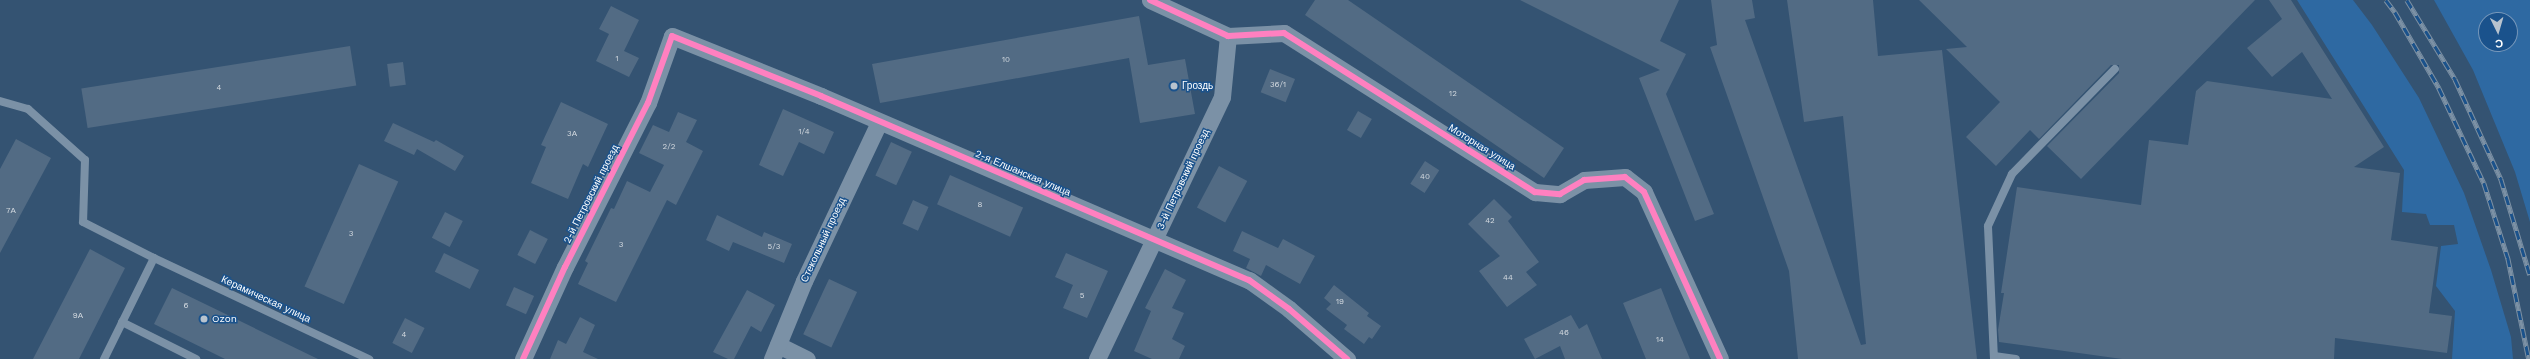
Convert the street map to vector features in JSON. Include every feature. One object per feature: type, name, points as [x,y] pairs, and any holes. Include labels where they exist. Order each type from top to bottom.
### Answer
[{"type":"street","name":"Моторная улица","points":[[1150,0],[1228,36],[1284,33],[1535,192],[1560,194],[1584,180],[1625,177],[1644,192],[1720,359]]},
{"type":"street","name":"2-я Елшанская улица","points":[[672,36],[821,96],[1250,280],[1289,309],[1347,359]]},
{"type":"street","name":"2-й Петровский проезд","points":[[523,359],[565,267],[648,103],[672,36]]},
{"type":"street","name":"3-й Петровский проезд","points":[[1097,359],[1222,97],[1228,36]]},
{"type":"street","name":"Стекольный проезд","points":[[775,352],[804,281],[879,122]]},
{"type":"street","points":[[775,352],[807,359]]},
{"type":"lane","points":[[2016,359],[1994,358],[1988,226],[2012,174],[2115,69]]},
{"type":"lane","name":"Керамическая улица","points":[[0,101],[28,109],[85,160],[83,222],[154,258],[369,359]]},
{"type":"lane","points":[[104,359],[154,258]]},
{"type":"lane","points":[[122,322],[196,359]]},
{"type":"shaded area","points":[[2297,0],[2353,0],[2372,25],[2419,98],[2464,193],[2491,270],[2511,337],[2513,359],[2452,359],[2455,311],[2436,286],[2441,246],[2458,244],[2454,225],[2430,225],[2426,214],[2402,212],[2404,170]]},
{"type":"shaded area","points":[[2434,0],[2530,0],[2530,222],[2515,172],[2473,70]]},
{"type":"building","points":[[1315,0],[1348,0],[1564,148],[1544,178],[1305,15]]},
{"type":"building","points":[[1520,0],[1679,0],[1660,41],[1686,54],[1666,94],[1714,214],[1695,221],[1639,78],[1660,70]]},
{"type":"building","points":[[1711,0],[1752,0],[1755,18],[1745,20],[1861,345],[1866,344],[1843,116],[1804,122],[1787,0],[1873,0],[1878,56],[1942,50],[1977,359],[1798,359],[1789,271],[1710,47],[1717,45]]},
{"type":"building","points":[[1919,0],[2255,0],[2081,179],[2047,146],[2119,73],[2119,65],[2111,65],[2039,139],[2030,130],[1996,166],[1966,137],[2000,102],[1946,49],[1967,47]]},
{"type":"building","points":[[2269,0],[2291,0],[2384,147],[2354,167],[2400,173],[2391,240],[2438,247],[2429,313],[2452,316],[2447,353],[2335,338],[2334,359],[2122,359],[1999,342],[1998,330],[2004,293],[2001,293],[2017,187],[2141,205],[2149,140],[2188,145],[2196,91],[2207,81],[2332,99],[2302,52],[2272,77],[2247,48],[2282,19]]},
{"type":"building","points":[[611,6],[639,20],[624,51],[639,58],[629,77],[596,61],[609,34],[599,29]]},
{"type":"building","points":[[1139,16],[1148,65],[1185,59],[1195,114],[1140,123],[1129,58],[880,103],[872,64]]},
{"type":"building","points":[[350,46],[356,86],[88,128],[81,89]]},
{"type":"building","points":[[403,62],[406,85],[390,87],[387,64]]},
{"type":"building","points":[[1270,69],[1295,79],[1286,102],[1261,92]]},
{"type":"building","points":[[561,102],[608,124],[588,167],[583,164],[568,199],[531,183],[546,147],[541,145]]},
{"type":"building","points":[[783,109],[834,132],[824,154],[799,142],[783,176],[759,165]]},
{"type":"building","points":[[1358,111],[1372,119],[1361,138],[1347,130]]},
{"type":"building","points":[[678,112],[697,120],[686,142],[703,151],[676,205],[667,200],[616,302],[578,284],[588,263],[585,261],[611,208],[614,209],[627,181],[650,192],[664,165],[639,153],[653,125],[669,132]]},
{"type":"building","points":[[393,123],[434,142],[436,140],[464,156],[455,171],[417,149],[414,155],[384,141]]},
{"type":"building","points":[[16,139],[51,158],[0,253],[0,169]]},
{"type":"building","points":[[891,142],[912,152],[896,185],[875,176]]},
{"type":"building","points":[[1425,161],[1439,170],[1425,193],[1410,184]]},
{"type":"building","points":[[359,164],[398,181],[344,304],[304,286]]},
{"type":"building","points":[[1219,166],[1247,181],[1225,223],[1197,207]]},
{"type":"building","points":[[950,175],[1023,208],[1010,237],[937,204]]},
{"type":"building","points":[[1494,199],[1512,217],[1508,221],[1539,262],[1526,272],[1537,285],[1507,307],[1479,271],[1500,256],[1468,224]]},
{"type":"building","points":[[913,200],[929,207],[918,231],[902,224]]},
{"type":"building","points":[[445,212],[463,221],[450,247],[432,238]]},
{"type":"building","points":[[717,215],[762,237],[764,232],[792,244],[784,263],[733,242],[729,251],[706,240]]},
{"type":"building","points":[[530,230],[548,239],[535,264],[517,255]]},
{"type":"building","points":[[1242,231],[1278,248],[1283,239],[1315,256],[1300,284],[1266,265],[1261,276],[1246,268],[1250,259],[1233,251]]},
{"type":"building","points":[[90,249],[125,268],[79,359],[33,359]]},
{"type":"building","points":[[444,253],[479,270],[470,289],[435,272]]},
{"type":"building","points":[[1066,253],[1108,271],[1087,318],[1063,308],[1073,285],[1055,277]]},
{"type":"building","points":[[1165,269],[1186,280],[1172,308],[1184,313],[1172,339],[1185,346],[1179,359],[1152,359],[1134,351],[1151,311],[1145,308]]},
{"type":"building","points":[[829,279],[857,292],[831,347],[803,334]]},
{"type":"building","points":[[1334,285],[1369,313],[1367,316],[1381,326],[1372,339],[1369,337],[1364,344],[1344,329],[1347,325],[1326,309],[1331,304],[1324,298]]},
{"type":"building","points":[[514,287],[534,296],[526,314],[506,305]]},
{"type":"building","points":[[172,288],[318,359],[225,359],[154,324]]},
{"type":"building","points":[[1661,288],[1690,359],[1646,359],[1623,303]]},
{"type":"building","points":[[747,290],[775,305],[761,332],[751,326],[734,359],[728,359],[713,352]]},
{"type":"building","points":[[1571,315],[1579,329],[1587,324],[1602,359],[1565,359],[1560,346],[1535,359],[1524,339]]},
{"type":"building","points":[[580,317],[595,325],[583,352],[598,359],[550,359],[558,340],[566,344]]},
{"type":"building","points":[[405,318],[425,328],[412,353],[392,343]]},
{"type":"railway","points":[[2386,0],[2395,12],[2439,88],[2484,183],[2508,258],[2529,359]]},
{"type":"railway","points":[[2407,0],[2455,79],[2501,179],[2530,275]]},
{"type":"cycle path","points":[[1150,0],[1228,36],[1284,33],[1535,192],[1560,194],[1584,180],[1625,177],[1644,192],[1720,359]]},
{"type":"cycle path","points":[[523,359],[565,267],[648,103],[672,36],[821,96],[1249,280],[1289,309],[1347,359]]},
{"type":"place","name":"Гроздь","points":[[1174,86]]},
{"type":"place","name":"Ozon","points":[[204,319]]}]
